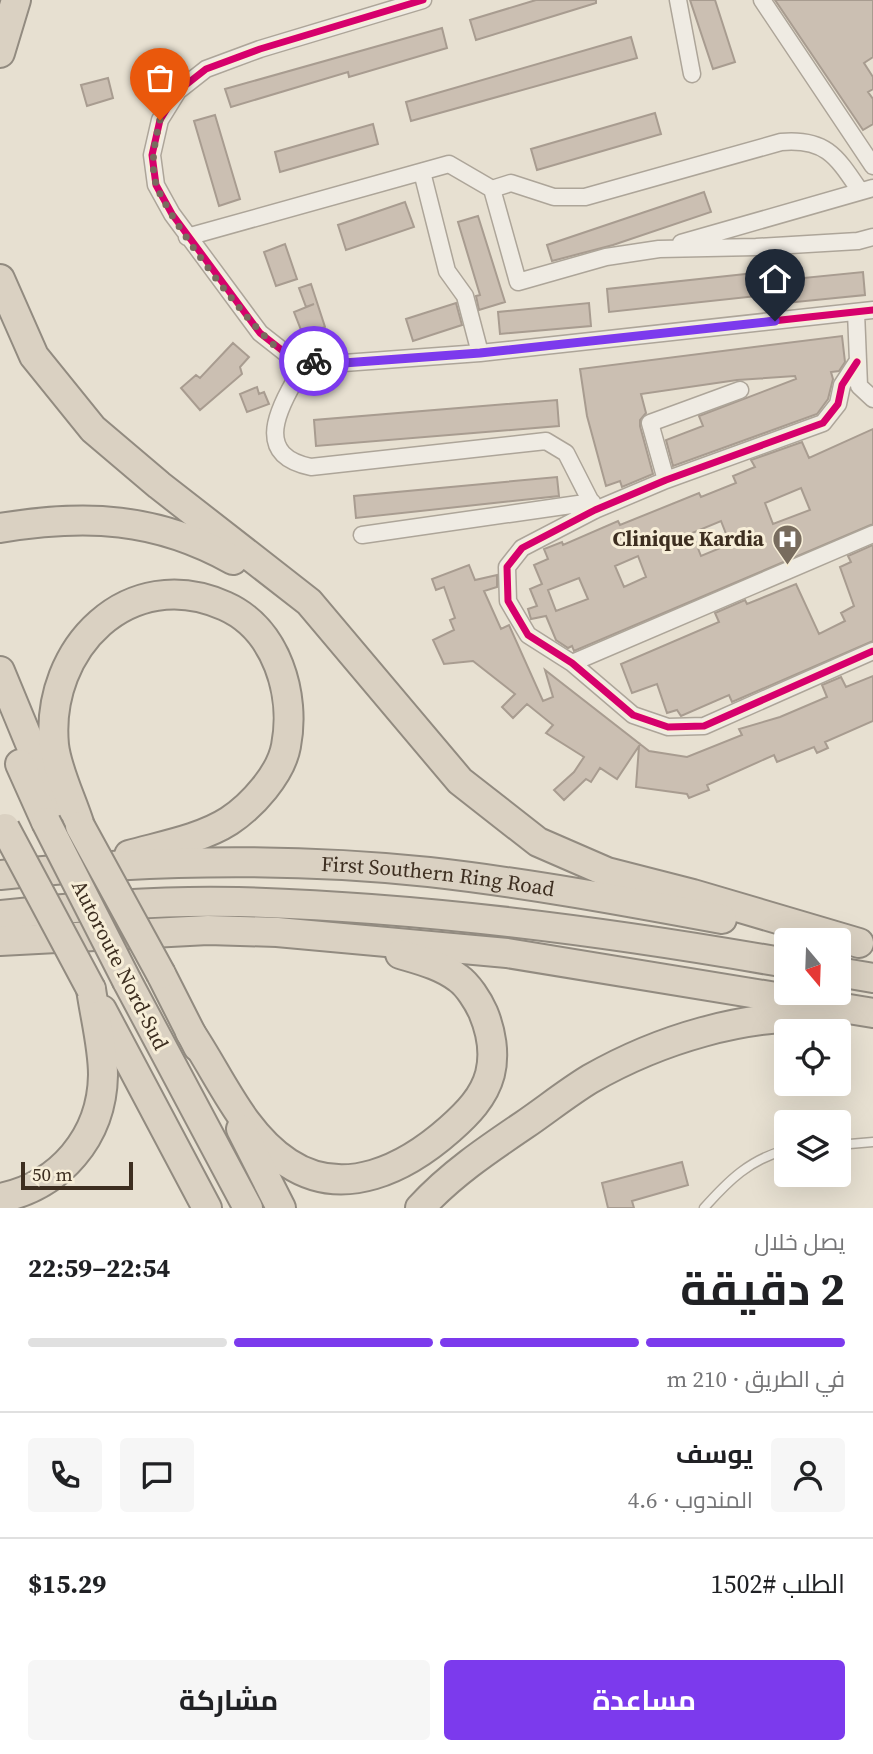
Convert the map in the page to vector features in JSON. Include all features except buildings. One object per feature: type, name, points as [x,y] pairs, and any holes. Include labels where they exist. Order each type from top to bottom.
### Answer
[{"type":"highway","points":[[0,32],[15,0]]},
{"type":"highway","points":[[0,54],[15,0]]},
{"type":"highway","points":[[0,279],[34,356],[93,429],[159,485],[309,602],[460,781],[538,842],[607,873],[693,894],[866,944]]},
{"type":"highway","points":[[0,528],[88,519],[152,526],[202,542],[309,602]]},
{"type":"highway","points":[[80,825],[54,746],[55,698],[70,659],[90,630],[119,607],[154,596],[195,595],[228,607],[258,630],[276,658],[290,705],[286,749],[266,787],[229,821],[191,837],[97,864]]},
{"type":"highway","points":[[0,671],[43,775],[80,825],[162,974],[281,1208]]},
{"type":"highway","name":"Autoroute Nord-Sud","points":[[0,718],[46,822],[248,1208]]},
{"type":"highway","name":"Autoroute Nord-Sud","points":[[2,823],[207,1208]]},
{"type":"highway","name":"First Southern Ring Road","points":[[0,875],[97,864],[267,862],[430,872],[550,888],[866,944]]},
{"type":"highway","name":"First Southern Ring Road","points":[[0,915],[110,904],[194,903],[388,910],[579,932],[774,961]]},
{"type":"highway","points":[[7,942],[208,930],[277,932],[507,953],[873,1013]]},
{"type":"highway","points":[[190,1032],[247,1123],[287,1163],[308,1173],[345,1180],[366,1177],[406,1163],[472,1109],[490,1075],[491,1038],[480,1007],[461,979],[437,966],[353,941]]},
{"type":"highway","points":[[851,974],[873,978]]},
{"type":"highway","points":[[0,1198],[39,1186],[75,1156],[87,1136],[97,1111],[103,1073],[91,989]]},
{"type":"highway","points":[[420,1208],[474,1160],[589,1080],[652,1049],[724,1026],[797,1016],[873,1023]]},
{"type":"street","points":[[423,0],[206,69],[178,91],[160,120],[152,155],[156,186],[187,237],[260,332],[288,355],[330,364],[480,353],[873,310]]},
{"type":"street","points":[[678,0],[692,74]]},
{"type":"street","points":[[762,0],[873,166]]},
{"type":"street","points":[[187,237],[449,164],[492,189],[518,282],[606,257],[659,249],[867,190],[840,160],[821,146],[802,140],[781,142],[585,197],[554,197],[511,183],[492,189]]},
{"type":"street","points":[[422,172],[447,271],[465,296],[480,353]]},
{"type":"street","points":[[659,249],[757,247],[858,241],[873,237]]},
{"type":"street","points":[[856,312],[859,386],[873,399]]},
{"type":"street","points":[[857,362],[842,385],[838,404],[823,422],[593,506],[522,548],[507,567],[508,601],[528,635],[572,663],[633,715],[667,727],[704,726],[873,651]]},
{"type":"street","points":[[294,382],[277,413],[275,434],[284,453],[301,465],[312,467],[546,441],[566,453],[593,506]]},
{"type":"street","points":[[666,480],[650,423],[740,390]]},
{"type":"street","points":[[362,536],[593,506]]},
{"type":"street","points":[[572,663],[873,534]]},
{"type":"lane","points":[[851,1144],[873,1142]]},
{"type":"lane","points":[[704,1208],[729,1180],[764,1156],[774,1153]]},
{"type":"cycle path","points":[[423,0],[260,49],[206,69],[178,91],[160,120],[152,155],[156,185],[172,214],[260,333],[288,355],[330,364],[480,353],[873,310]]},
{"type":"cycle path","points":[[857,362],[842,385],[838,404],[823,423],[666,480],[595,510],[522,548],[507,567],[508,601],[528,635],[572,663],[633,715],[668,727],[704,726],[873,651]]},
{"type":"way so far","points":[[160,120],[152,155],[156,186],[172,214],[260,332],[288,355],[314,361]]},
{"type":"place","name":"Clinique Kardia","points":[[787,566]]},
{"type":"route","points":[[314,361],[330,364],[480,353],[775,321]]}]
